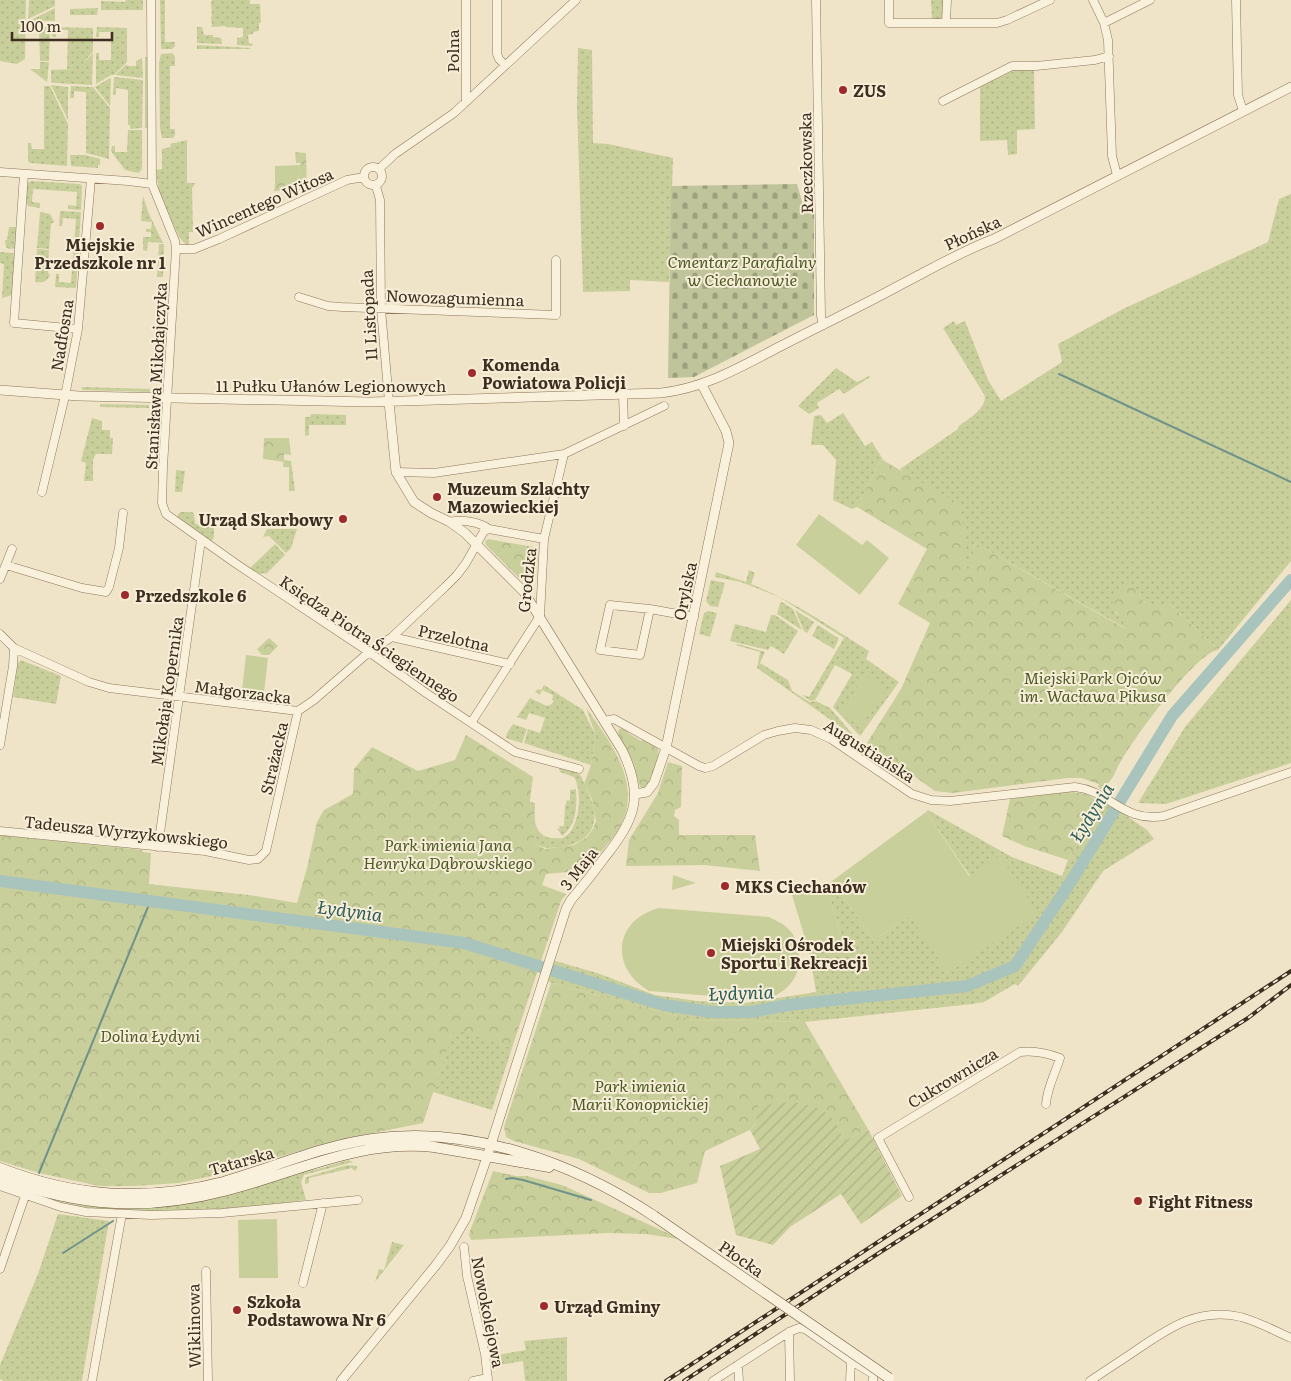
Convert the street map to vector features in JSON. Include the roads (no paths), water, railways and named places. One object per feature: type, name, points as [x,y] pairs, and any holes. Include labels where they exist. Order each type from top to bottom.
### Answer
[{"type":"main road","name":"Tatarska","points":[[0,1168],[39,1182],[77,1190],[101,1194],[134,1194],[176,1191],[208,1185],[337,1146],[369,1139],[416,1135],[490,1145]]},
{"type":"main road","name":"Tatarska","points":[[0,1178],[36,1190],[79,1200],[134,1204],[176,1200],[225,1191],[340,1155],[377,1147],[416,1145],[487,1157]]},
{"type":"main road","name":"Płocka","points":[[490,1145],[526,1154],[623,1195],[891,1379]]},
{"type":"main road","name":"Płocka","points":[[487,1157],[567,1170]]},
{"type":"street","points":[[151,0],[152,184],[175,241],[176,249]]},
{"type":"street","name":"Polna","points":[[466,0],[466,102]]},
{"type":"street","points":[[497,0],[496,54],[505,65]]},
{"type":"street","points":[[379,169],[395,154],[454,113],[576,0]]},
{"type":"street","name":"Rzeczkowska","points":[[816,0],[821,316],[823,325]]},
{"type":"street","points":[[889,0],[890,23],[997,23],[1007,20],[1036,3],[1050,0]]},
{"type":"street","points":[[946,23],[947,0]]},
{"type":"street","points":[[1093,0],[1104,23],[1108,40],[1112,156],[1117,175]]},
{"type":"street","points":[[1104,23],[1150,0]]},
{"type":"street","points":[[1234,2],[1238,95],[1243,111]]},
{"type":"street","points":[[943,101],[1012,66],[1036,66],[1095,60],[1109,56]]},
{"type":"street","name":"Płońska","points":[[661,393],[702,385],[823,325],[951,257],[994,239],[1291,87]]},
{"type":"street","points":[[370,168],[379,169],[382,172],[383,178],[376,186],[370,186],[364,177],[366,170],[370,168]]},
{"type":"street","points":[[0,172],[152,184]]},
{"type":"street","points":[[24,174],[14,323],[78,329]]},
{"type":"street","name":"Wincentego Witosa","points":[[176,249],[194,249],[348,180],[364,177]]},
{"type":"street","name":"Nadfosna","points":[[42,492],[66,396],[78,329],[91,179]]},
{"type":"street","name":"11 Listopada","points":[[376,186],[380,200],[381,308],[388,402],[396,472]]},
{"type":"street","name":"Stanisława Mikołajczyka","points":[[162,504],[176,249]]},
{"type":"street","name":"Nowozagumienna","points":[[299,297],[328,306],[556,315],[556,260]]},
{"type":"street","name":"Orylska","points":[[635,794],[647,792],[654,783],[666,748],[729,443],[726,431],[702,385]]},
{"type":"street","name":"11 Pułku Ułanów Legionowych","points":[[0,390],[66,396],[388,402],[661,393]]},
{"type":"street","points":[[623,394],[624,426]]},
{"type":"street","points":[[396,472],[434,473],[564,454],[664,406]]},
{"type":"street","name":"Grodzka","points":[[471,723],[540,616],[544,538],[564,454]]},
{"type":"street","name":"3 Maja","points":[[342,1381],[436,1265],[450,1246],[466,1218],[566,909],[621,837],[633,812],[635,794],[630,767],[604,721],[524,592],[476,544],[450,522],[414,502],[396,472]]},
{"type":"street","name":"Księdza Piotra Ściegiennego","points":[[162,504],[166,514],[201,540],[515,752],[579,769]]},
{"type":"street","points":[[6,565],[82,588],[106,592],[119,548],[123,513]]},
{"type":"street","points":[[450,522],[458,520],[485,526],[489,529],[544,538]]},
{"type":"street","name":"Strażacka","points":[[249,860],[258,859],[266,851],[298,711],[314,700],[369,652],[392,637],[457,575],[484,531],[489,529]]},
{"type":"street","name":"Mikołaja Kopernika","points":[[158,847],[201,540]]},
{"type":"street","points":[[0,579],[12,549]]},
{"type":"street","points":[[650,609],[640,655],[600,650],[610,605],[650,609],[694,617]]},
{"type":"street","points":[[0,634],[14,648],[13,666],[0,745]]},
{"type":"street","name":"Przelotna","points":[[392,637],[510,664]]},
{"type":"street","name":"Małgorzacka","points":[[14,648],[90,682],[109,688],[298,711]]},
{"type":"street","name":"Augustiańska","points":[[604,721],[614,719],[705,768],[724,760],[764,735],[795,728],[811,730],[831,739],[912,794],[931,800],[950,801],[1075,787],[1086,788],[1124,811],[1145,818],[1164,816],[1291,772]]},
{"type":"street","name":"Tadeusza Wyrzykowskiego","points":[[0,831],[205,851],[249,860]]},
{"type":"street","name":"Cukrownicza","points":[[909,1197],[878,1138],[1020,1052],[1029,1051],[1050,1054],[1060,1058],[1047,1092],[1046,1104]]},
{"type":"street","points":[[0,1186],[60,1207],[86,1212],[122,1214],[222,1213],[358,1200]]},
{"type":"street","points":[[0,1269],[25,1196]]},
{"type":"street","points":[[303,1283],[323,1203]]},
{"type":"street","points":[[92,1381],[122,1214]]},
{"type":"street","name":"Nowokolejowa","points":[[464,1247],[467,1276],[485,1354],[488,1379]]},
{"type":"street","name":"Wiklinowa","points":[[206,1270],[208,1381]]},
{"type":"street","points":[[1090,1381],[1169,1328],[1192,1318],[1218,1315],[1240,1317],[1291,1338]]},
{"type":"street","points":[[714,1381],[794,1329],[804,1329],[873,1378]]},
{"type":"street","points":[[789,1332],[790,1381]]},
{"type":"street","points":[[850,1361],[850,1381]]},
{"type":"street","points":[[738,1365],[739,1381]]},
{"type":"street","points":[[473,1381],[488,1379]]},
{"type":"waterway","points":[[1059,374],[1291,482]]},
{"type":"waterway","name":"Łydynia","points":[[0,881],[464,943],[664,1005],[711,1012],[751,1012],[788,1005],[967,986],[1015,966],[1072,880],[1172,716],[1291,580]]},
{"type":"waterway","points":[[39,1173],[150,902]]},
{"type":"waterway","points":[[506,1179],[523,1180],[591,1200]]},
{"type":"waterway","points":[[63,1253],[113,1221]]},
{"type":"railway","points":[[666,1381],[1291,971]]},
{"type":"railway","points":[[684,1381],[879,1253],[1248,1018],[1291,985]]},
{"type":"place","name":"ZUS","points":[[843,90]]},
{"type":"place","name":"Miejskie Przedszkole nr 1","points":[[100,226]]},
{"type":"place","name":"Komenda Powiatowa Policji","points":[[472,373]]},
{"type":"place","name":"Muzeum Szlachty Mazowieckiej","points":[[437,497]]},
{"type":"place","name":"Urząd Skarbowy","points":[[343,519]]},
{"type":"place","name":"Przedszkole 6","points":[[125,595]]},
{"type":"place","name":"MKS Ciechanów","points":[[725,886]]},
{"type":"place","name":"Miejski Ośrodek Sportu i Rekreacji","points":[[711,953]]},
{"type":"place","name":"Fight Fitness","points":[[1138,1201]]},
{"type":"place","name":"Urząd Gminy","points":[[544,1306]]},
{"type":"place","name":"Szkoła Podstawowa Nr 6","points":[[237,1310]]},
{"type":"park label","name":"Cmentarz Parafialny w Ciechanowie","points":[[742,270]]},
{"type":"park label","name":"Miejski Park Ojców im. Wacława Pikusa","points":[[1093,686]]},
{"type":"park label","name":"Park imienia Jana Henryka Dąbrowskiego","points":[[448,853]]},
{"type":"park label","name":"Dolina Łydyni","points":[[150,1035]]},
{"type":"park label","name":"Park imienia Marii Konopnickiej","points":[[640,1094]]}]
